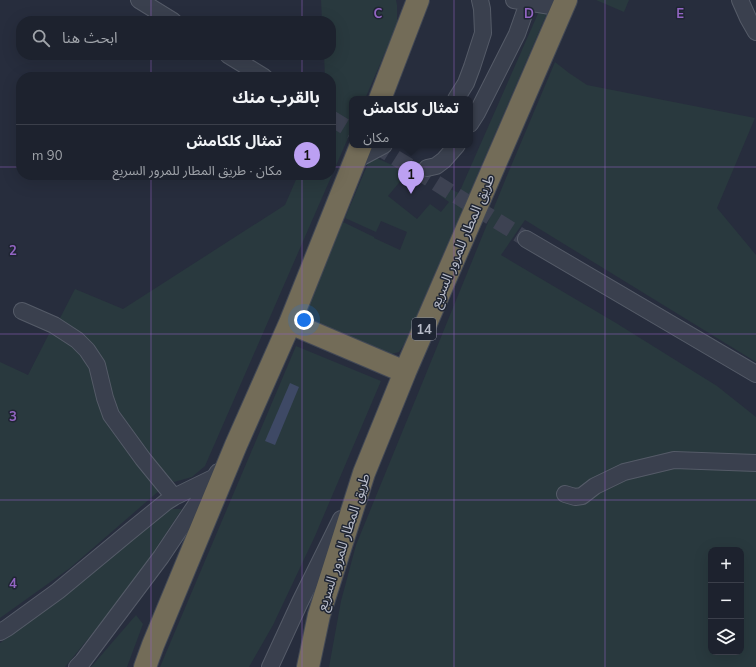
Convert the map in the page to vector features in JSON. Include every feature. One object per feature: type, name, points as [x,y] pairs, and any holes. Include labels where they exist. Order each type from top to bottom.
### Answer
[{"type":"highway","points":[[381,96],[417,4]]},
{"type":"highway","name":"طريق المطار للمرور السريع","points":[[308,667],[319,615],[364,473],[405,372],[565,4]]},
{"type":"highway","points":[[145,667],[236,444],[290,323],[358,152]]},
{"type":"highway","points":[[290,323],[405,372]]},
{"type":"street","points":[[139,0],[165,16]]},
{"type":"street","points":[[458,96],[466,83],[483,33],[480,0]]},
{"type":"street","points":[[740,0],[756,32]]},
{"type":"street","points":[[473,119],[517,34],[524,1],[565,4]]},
{"type":"street","points":[[236,60],[256,72]]},
{"type":"street","points":[[358,152],[373,148]]},
{"type":"street","points":[[427,168],[436,166],[444,160],[454,148]]},
{"type":"street","points":[[526,239],[756,374]]},
{"type":"street","points":[[22,311],[54,325],[77,340],[87,350],[97,365],[105,398],[111,414],[143,459],[174,497]]},
{"type":"street","points":[[77,667],[161,557],[236,444]]},
{"type":"street","points":[[565,494],[575,497],[582,496],[595,486],[624,472],[674,460],[756,463]]},
{"type":"street","points":[[270,667],[300,602],[364,473]]},
{"type":"street","points":[[0,632],[58,591],[174,497],[214,478]]},
{"type":"shaded area","points":[[321,0],[396,0],[397,5],[397,25],[366,96],[349,96],[349,136],[336,166],[336,72],[325,72],[324,60],[336,60],[336,16],[322,16]]},
{"type":"shaded area","points":[[596,0],[629,0],[624,12]]},
{"type":"shaded area","points":[[540,9],[547,13],[405,343],[399,352],[388,355],[306,322],[302,315],[343,222],[400,250],[407,232],[381,221],[376,232],[345,218],[369,161],[374,157],[408,172],[388,196],[417,219],[430,204],[441,212],[449,202],[438,194],[444,186],[459,193]]},
{"type":"shaded area","points":[[555,62],[587,85],[755,118],[717,208],[756,255],[756,362],[525,220],[501,255],[616,323],[717,386],[756,417],[756,667],[329,667],[341,601],[356,545]]},
{"type":"shaded area","points":[[296,180],[330,180],[205,466],[192,477],[174,482],[159,470],[117,411],[59,320],[75,289],[123,309],[285,205]]},
{"type":"shaded area","points":[[50,332],[61,337],[79,349],[160,490],[70,568],[0,618],[0,362],[28,375]]},
{"type":"shaded area","points":[[296,346],[381,381],[315,536],[273,625],[249,667],[160,667]]},
{"type":"shaded area","points":[[170,509],[182,509],[132,585],[65,667],[0,667],[0,643],[86,579],[149,523]]},
{"type":"shaded area","points":[[136,615],[143,624],[127,667],[91,667]]},
{"type":"water","points":[[290,383],[299,387],[275,445],[265,441]]},
{"type":"tunnel","points":[[336,121],[349,129]]},
{"type":"tunnel","points":[[380,148],[526,239]]},
{"type":"place","name":"تمثال كلكامش","points":[[411,194]]}]
